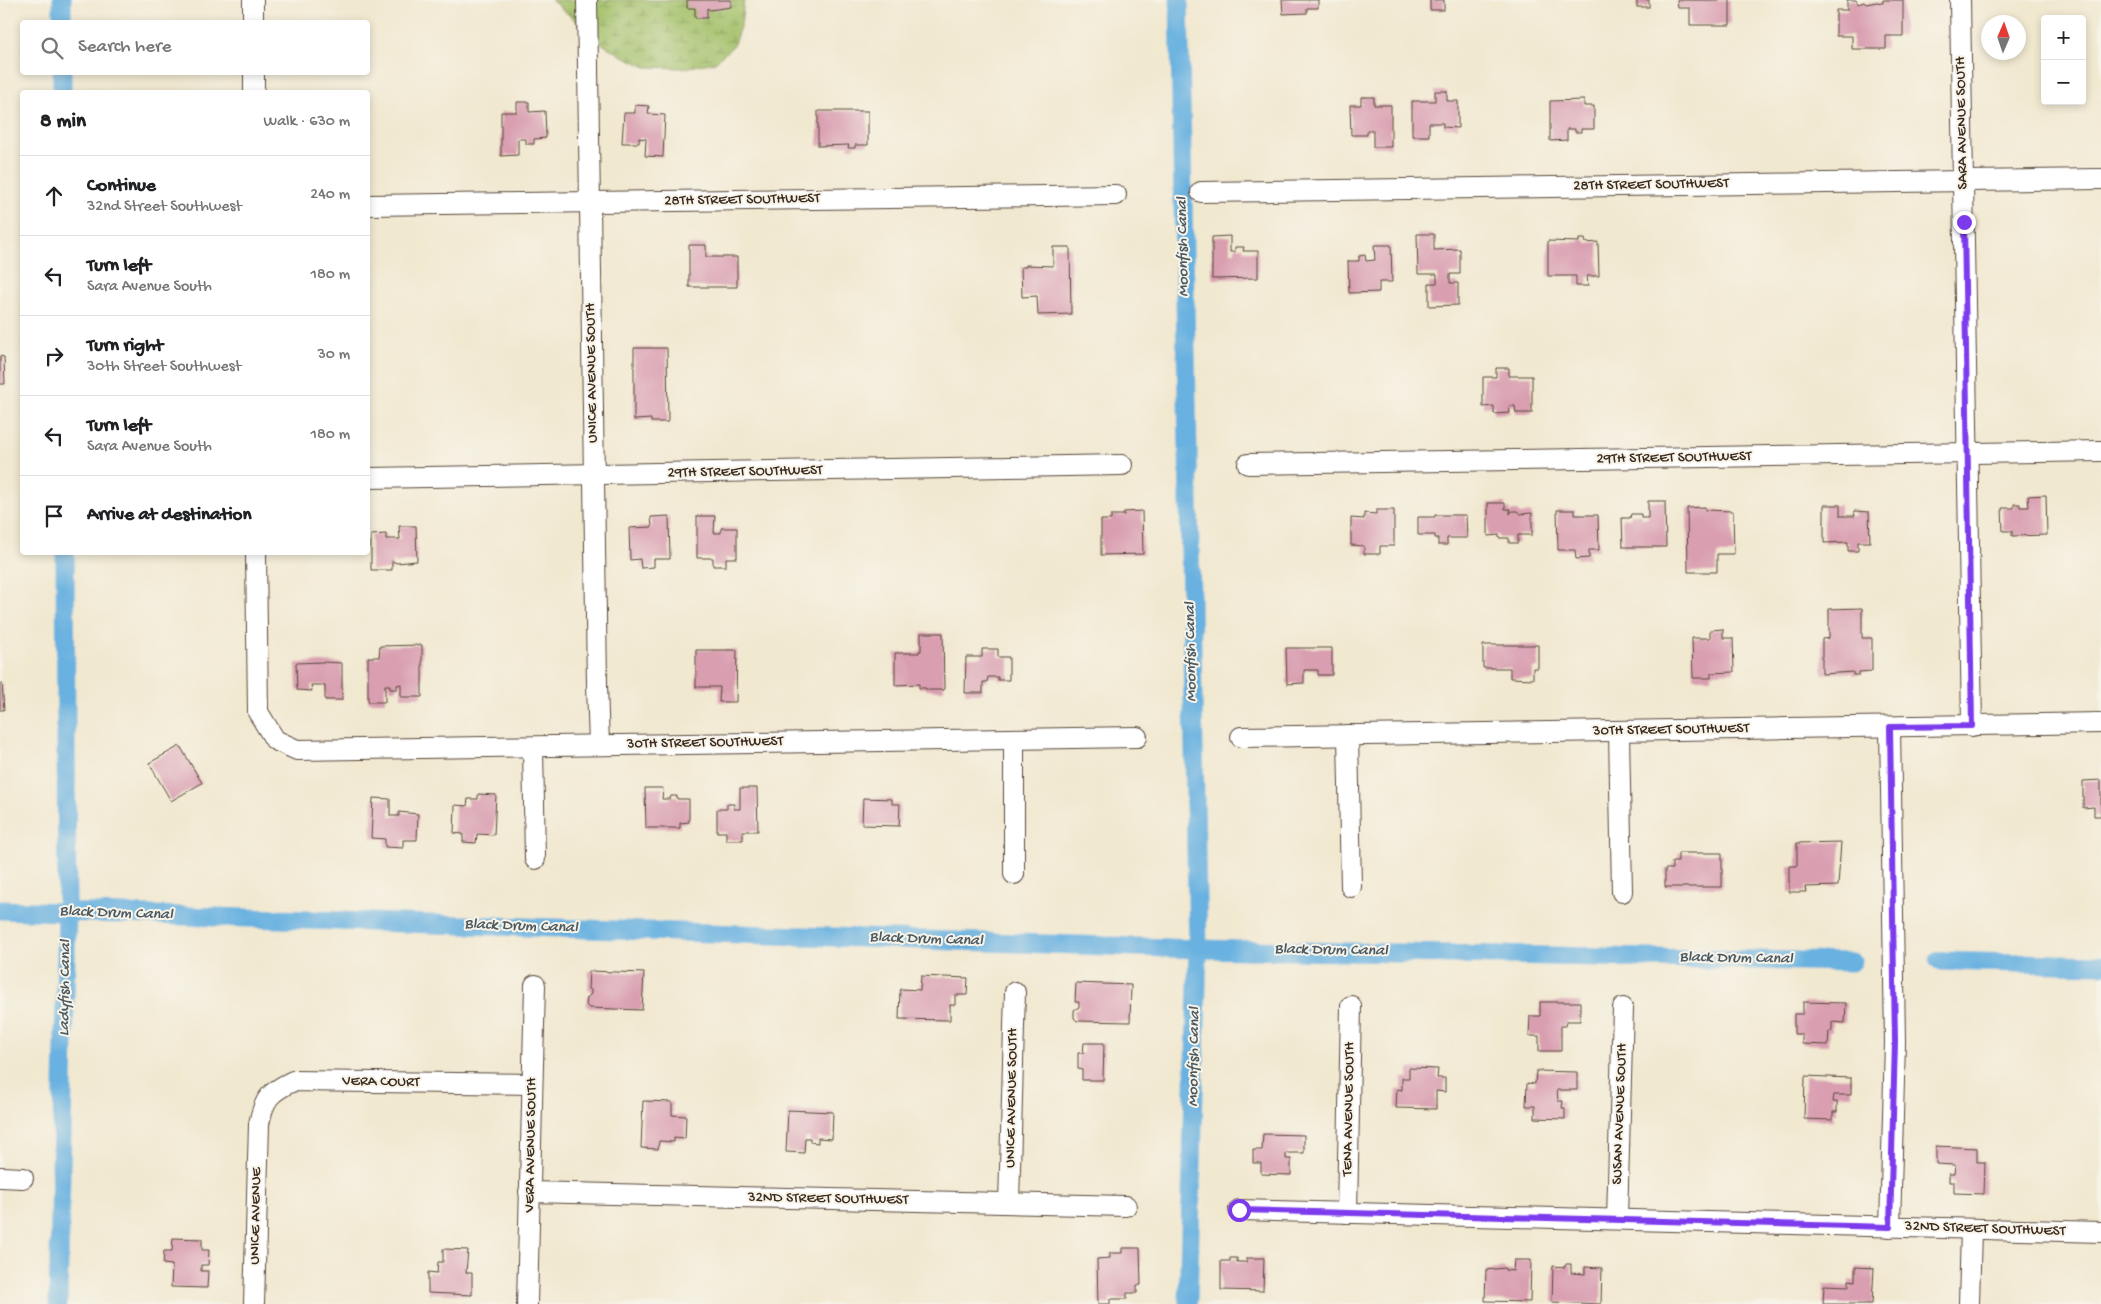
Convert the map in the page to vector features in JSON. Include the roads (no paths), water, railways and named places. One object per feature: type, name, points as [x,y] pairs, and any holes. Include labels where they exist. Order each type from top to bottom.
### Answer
[{"type":"street","points":[[253,0],[253,20]]},
{"type":"street","name":"UNICE AVENUE SOUTH","points":[[587,0],[599,745]]},
{"type":"street","name":"SARA AVENUE SOUTH","points":[[1960,0],[1972,726]]},
{"type":"street","points":[[254,75],[254,90]]},
{"type":"street","name":"28TH STREET SOUTHWEST","points":[[1201,192],[2101,178]]},
{"type":"street","name":"28TH STREET SOUTHWEST","points":[[370,205],[1116,195]]},
{"type":"street","name":"29TH STREET SOUTHWEST","points":[[1248,464],[2101,451]]},
{"type":"street","name":"29TH STREET SOUTHWEST","points":[[370,478],[1122,465]]},
{"type":"street","name":"30TH STREET SOUTHWEST","points":[[256,555],[258,712],[275,740],[297,750],[1137,737]]},
{"type":"street","name":"30TH STREET SOUTHWEST","points":[[1241,737],[2101,724]]},
{"type":"street","points":[[1890,727],[1895,1042],[1890,1227]]},
{"type":"street","points":[[1619,732],[1622,892]]},
{"type":"street","points":[[1348,735],[1351,887]]},
{"type":"street","points":[[1014,739],[1014,874]]},
{"type":"street","points":[[533,747],[535,859]]},
{"type":"street","name":"VERA AVENUE SOUTH","points":[[527,1304],[535,986]]},
{"type":"street","name":"UNICE AVENUE SOUTH","points":[[1009,1203],[1015,992]]},
{"type":"street","name":"TENA AVENUE SOUTH","points":[[1347,1213],[1352,1006]]},
{"type":"street","name":"SUSAN AVENUE SOUTH","points":[[1617,1219],[1623,1008]]},
{"type":"street","name":"VERA COURT","points":[[259,1127],[263,1104],[275,1089],[293,1081],[532,1084]]},
{"type":"street","name":"UNICE AVENUE","points":[[254,1304],[259,1127]]},
{"type":"street","points":[[0,1177],[23,1178]]},
{"type":"street","name":"32ND STREET SOUTHWEST","points":[[529,1192],[1126,1206]]},
{"type":"street","name":"32ND STREET SOUTHWEST","points":[[1239,1210],[2101,1232]]},
{"type":"street","points":[[1969,1304],[1971,1229]]},
{"type":"waterway","name":"Ladyfish Canal","points":[[62,0],[62,20]]},
{"type":"waterway","name":"Moonfish Canal","points":[[1179,0],[1198,949],[1188,1304]]},
{"type":"waterway","name":"Ladyfish Canal","points":[[62,75],[62,90]]},
{"type":"waterway","name":"Ladyfish Canal","points":[[58,1304],[67,911],[65,555]]},
{"type":"waterway","name":"Black Drum Canal","points":[[0,910],[1198,949],[1852,962]]},
{"type":"waterway","name":"Black Drum Canal","points":[[1939,961],[2101,965]]}]
